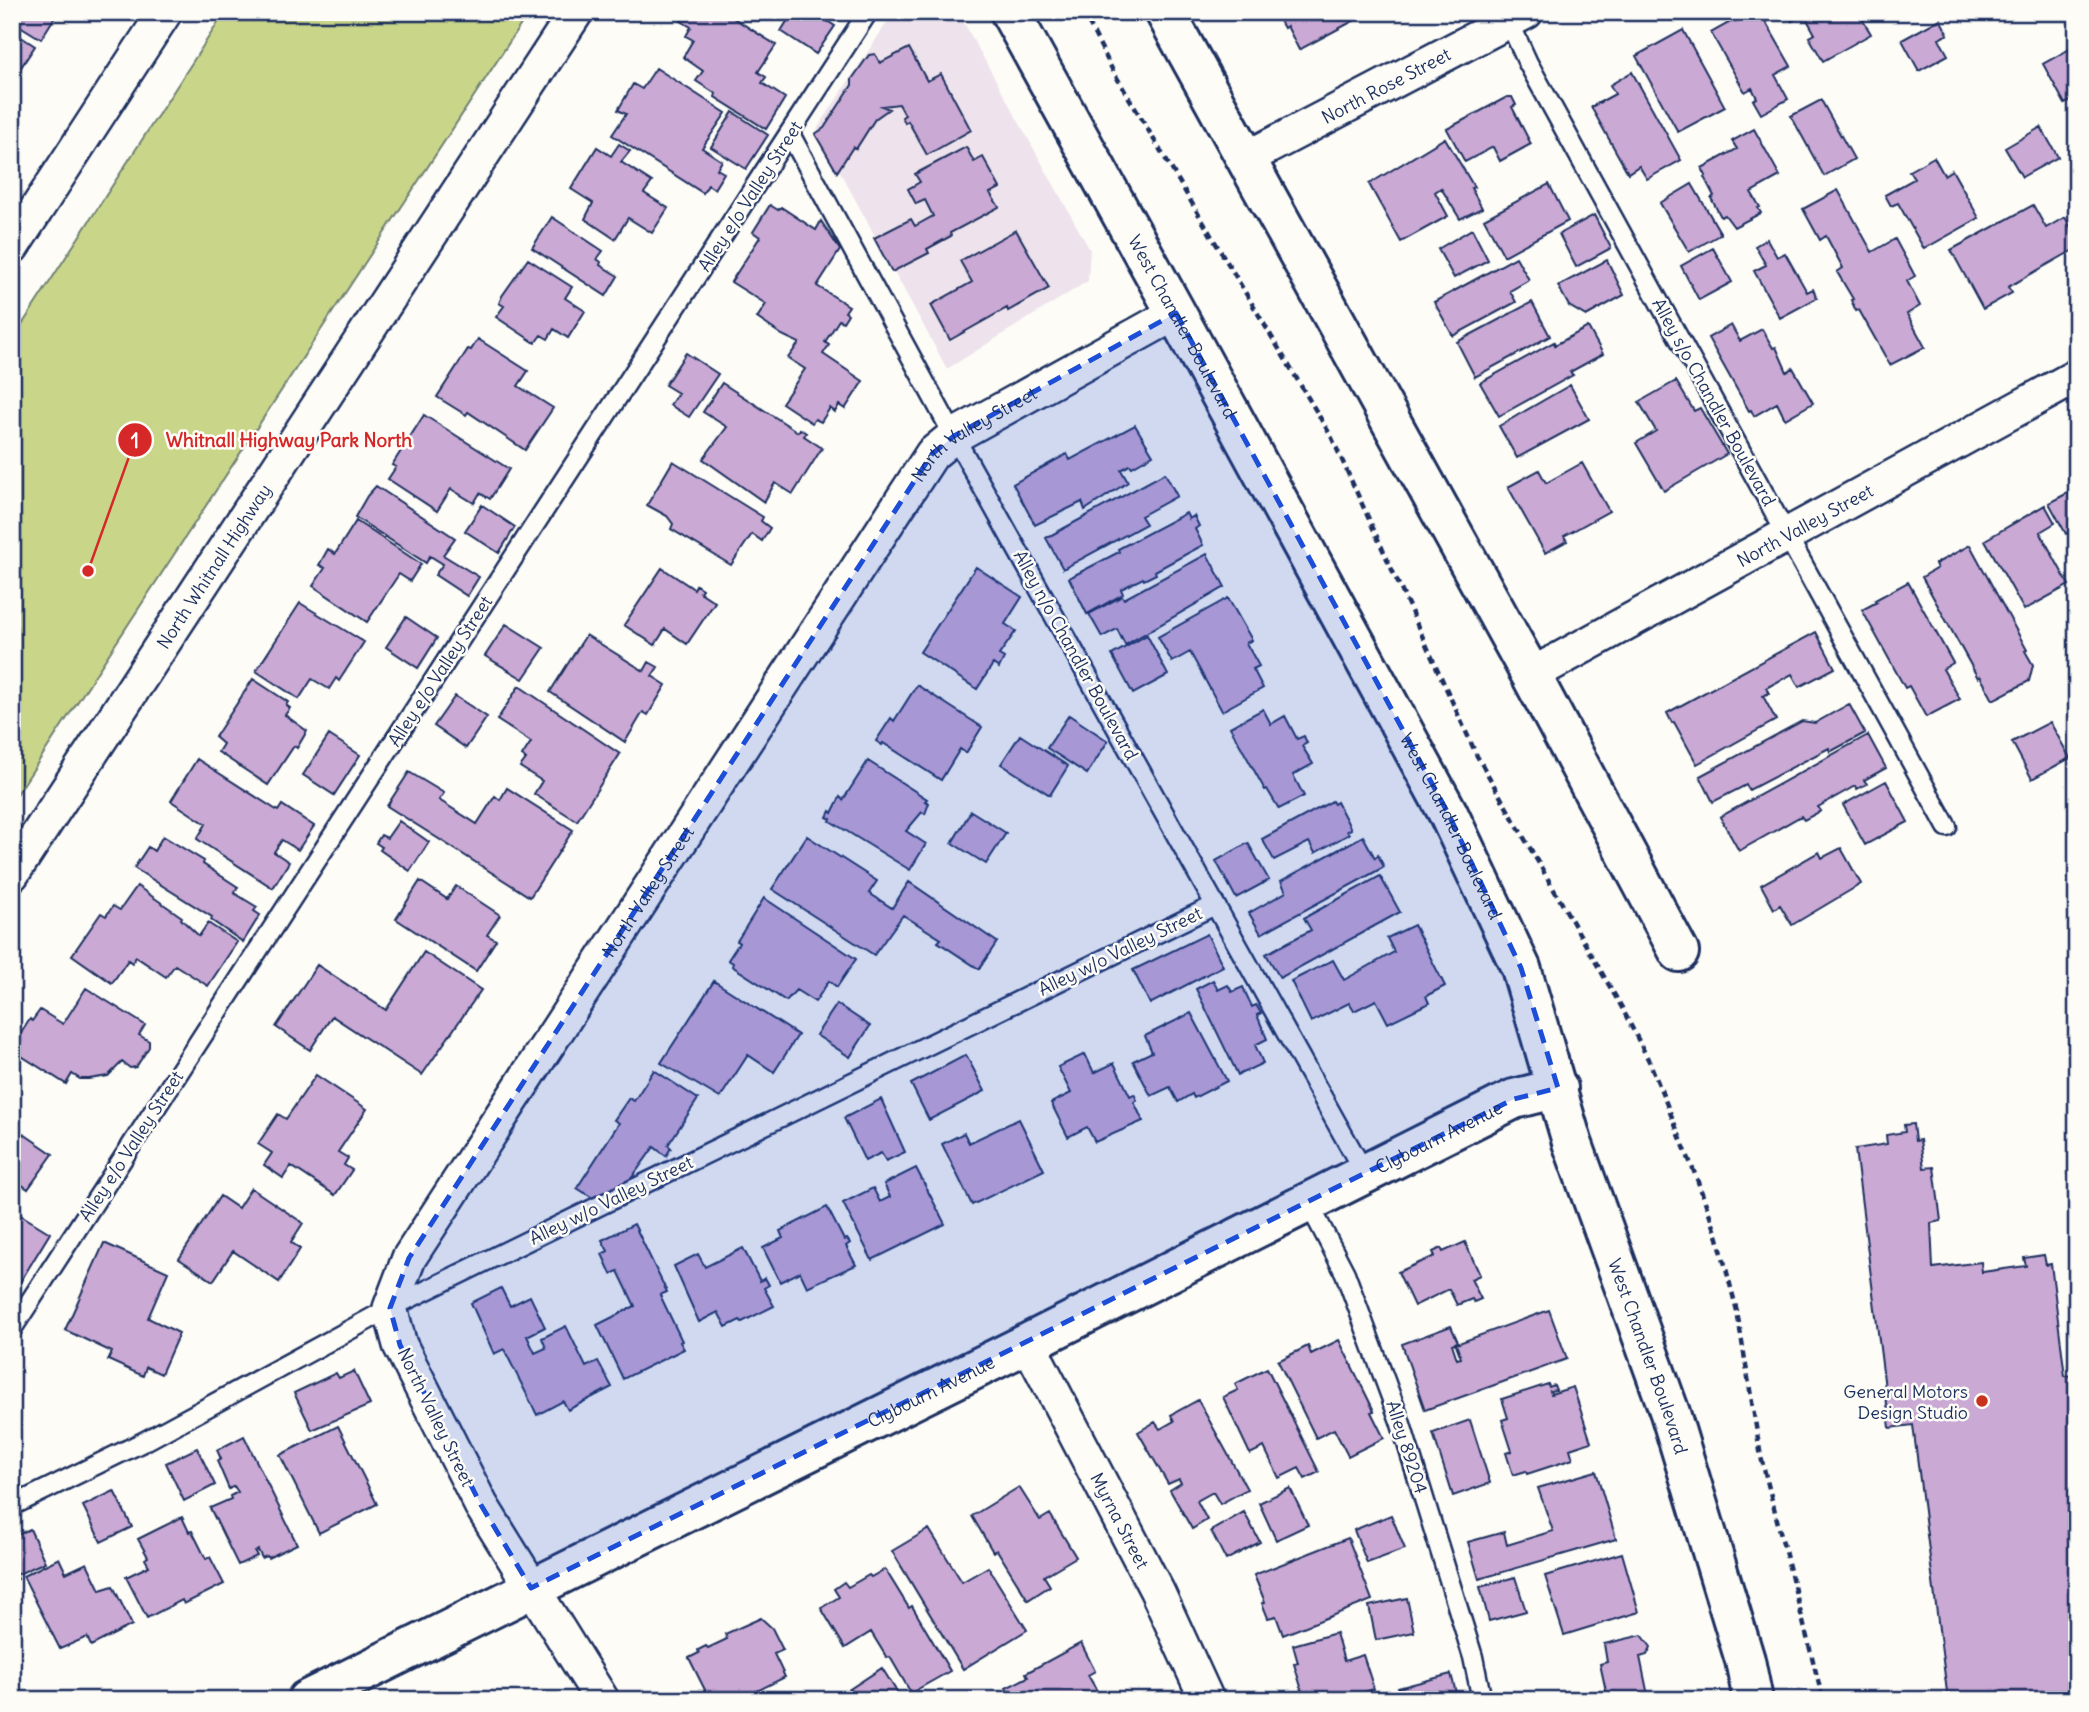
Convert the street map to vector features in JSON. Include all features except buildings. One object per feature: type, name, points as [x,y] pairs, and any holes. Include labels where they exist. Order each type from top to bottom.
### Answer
[{"type":"main road","name":"West Chandler Boulevard","points":[[1010,12],[1448,813],[1521,968],[1572,1142],[1670,1413],[1745,1660],[1753,1700]]},
{"type":"main road","points":[[1165,12],[1531,675],[1679,952]]},
{"type":"main road","name":"Clybourn Avenue","points":[[307,1700],[1514,1099],[1558,1088]]},
{"type":"street","points":[[12,247],[165,12]]},
{"type":"street","name":"North Whitnall Highway","points":[[12,874],[576,12]]},
{"type":"street","name":"North Rose Street","points":[[1245,159],[1513,16]]},
{"type":"street","name":"North Valley Street","points":[[602,1700],[481,1506],[400,1345],[390,1308],[409,1258],[932,454],[954,436],[1176,313]]},
{"type":"street","name":"North Valley Street","points":[[1531,675],[2077,376]]},
{"type":"street","name":"Myrna Street","points":[[1028,1343],[1157,1591],[1206,1700]]},
{"type":"lane","name":"Alley e/o Valley Street","points":[[12,1329],[868,12]]},
{"type":"lane","name":"Alley s/o Chandler Boulevard","points":[[1513,16],[1528,63],[1947,827]]},
{"type":"lane","name":"Alley n/o Chandler Boulevard","points":[[790,134],[954,436],[1365,1174]]},
{"type":"lane","name":"Alley w/o Valley Street","points":[[12,1507],[145,1441],[390,1308],[1214,905]]},
{"type":"lane","name":"Alley 89204","points":[[1308,1202],[1345,1273],[1401,1420],[1473,1657],[1482,1700]]},
{"type":"highlighted area","points":[[1176,313],[1448,813],[1521,968],[1558,1088],[1514,1099],[531,1588],[481,1505],[400,1345],[390,1308],[409,1258],[932,454],[954,436]]},
{"type":"shaded area","points":[[894,12],[958,12],[1090,250],[1088,281],[947,369],[817,129]]},
{"type":"green space","points":[[225,12],[529,12],[12,802],[12,340]]},
{"type":"place","name":"Whitnall Highway Park North","points":[[88,571]]},
{"type":"place","name":"General Motors Design Studio","points":[[1982,1401]]}]
